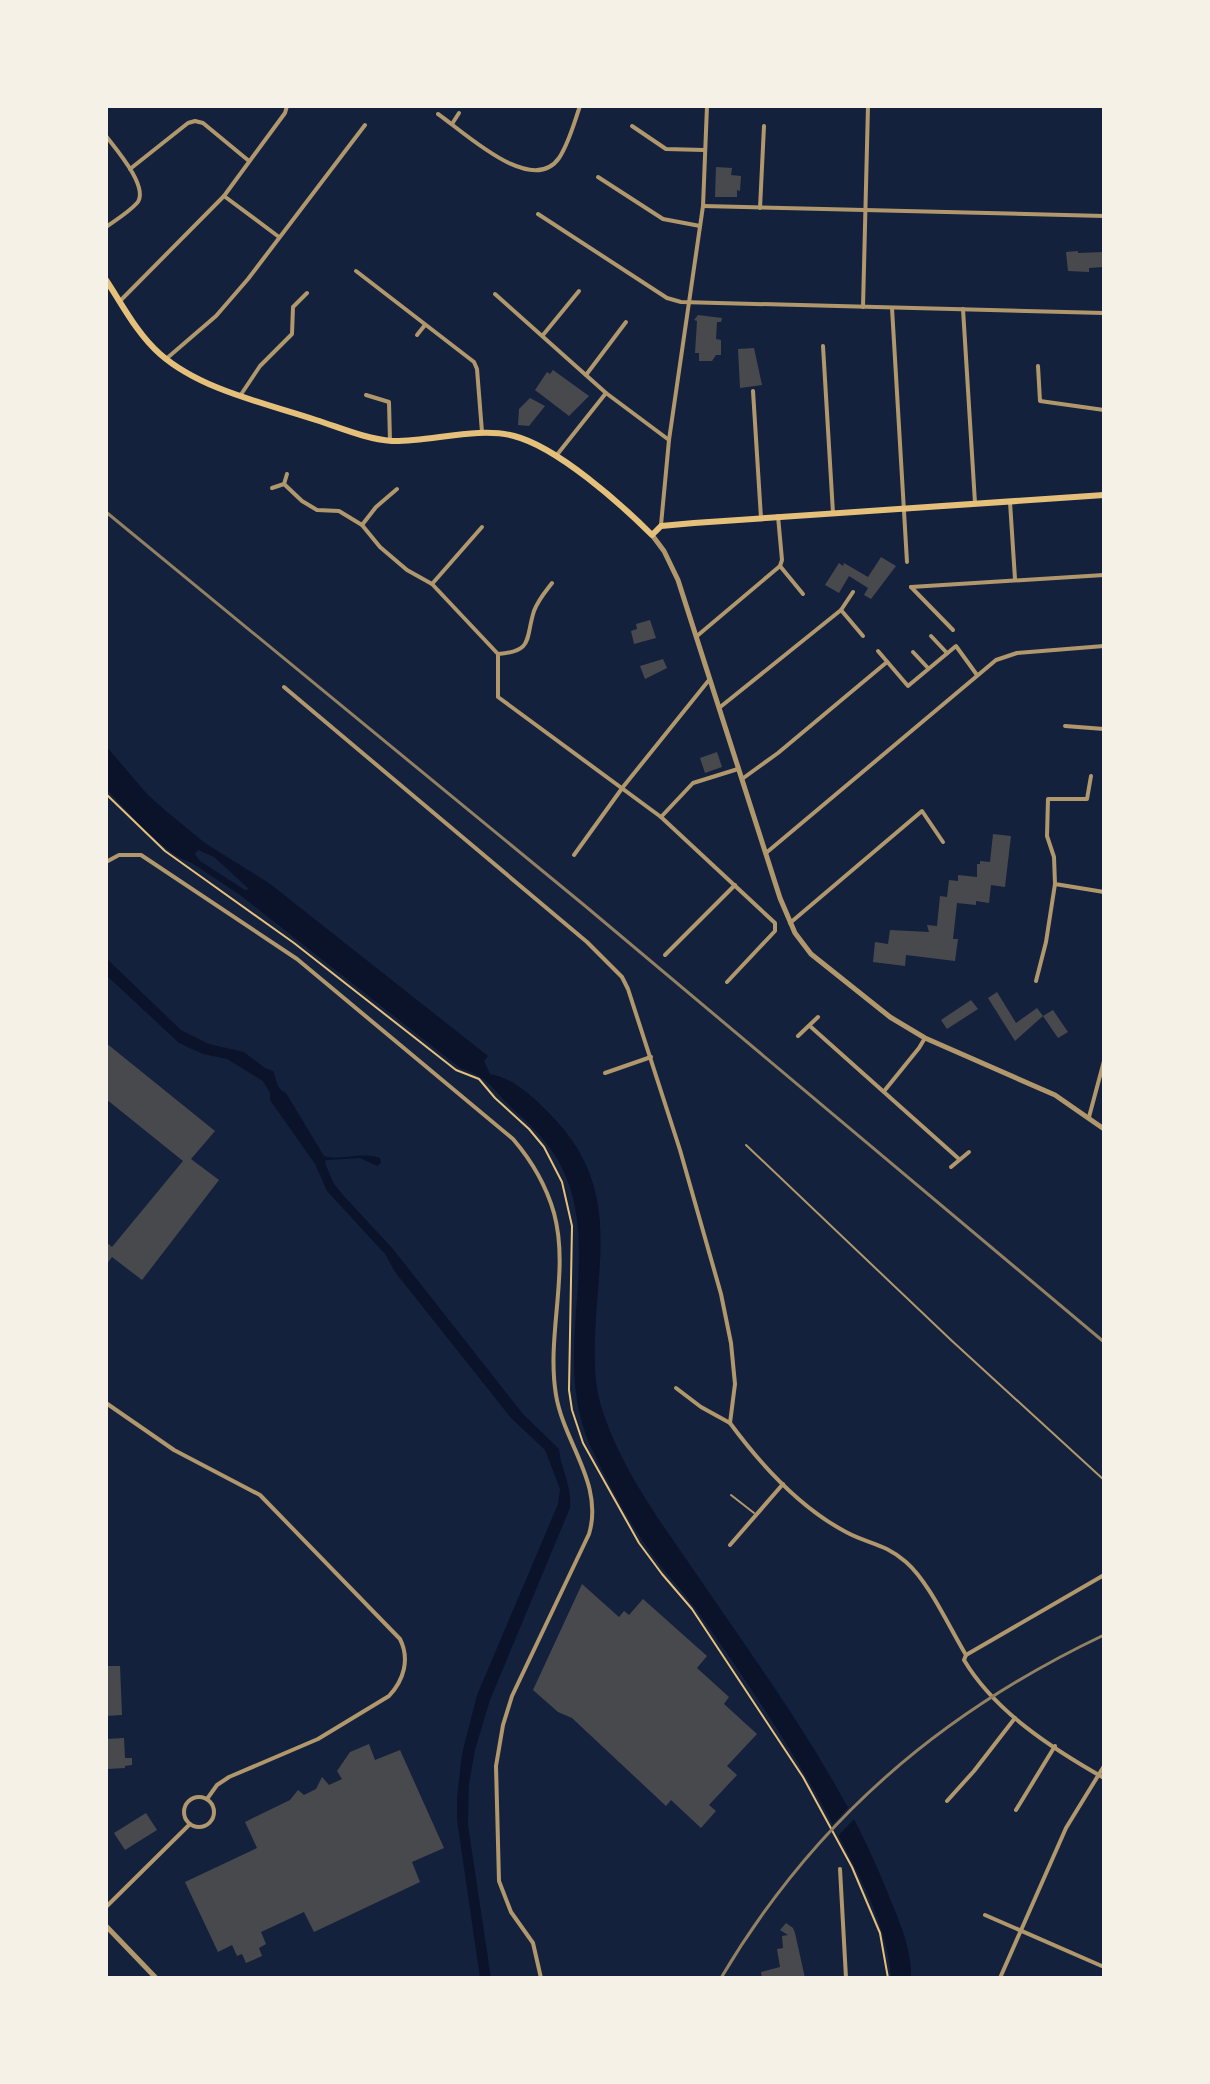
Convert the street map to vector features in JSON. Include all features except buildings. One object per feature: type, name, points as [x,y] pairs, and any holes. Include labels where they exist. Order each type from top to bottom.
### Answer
[{"type":"main road","points":[[106,280],[145,338],[166,359],[240,396],[390,441],[510,435],[556,456],[652,535],[661,526],[1104,495]]},
{"type":"street","points":[[120,301],[224,196],[287,106]]},
{"type":"street","points":[[438,114],[518,169],[543,170],[558,160],[578,106]]},
{"type":"street","points":[[661,526],[669,440],[703,206],[707,106]]},
{"type":"street","points":[[863,307],[868,106]]},
{"type":"street","points":[[452,124],[459,113]]},
{"type":"street","points":[[130,169],[188,123],[195,121],[203,123],[249,161]]},
{"type":"street","points":[[166,359],[216,316],[248,279],[365,125]]},
{"type":"street","points":[[632,126],[666,149],[704,150]]},
{"type":"street","points":[[760,208],[764,126]]},
{"type":"street","points":[[106,136],[130,169],[141,193],[139,202],[106,227]]},
{"type":"street","points":[[763,142],[772,142]]},
{"type":"street","points":[[598,177],[663,219],[700,226]]},
{"type":"street","points":[[224,196],[279,237]]},
{"type":"street","points":[[703,206],[1104,216]]},
{"type":"street","points":[[538,214],[667,298],[689,303],[1104,313]]},
{"type":"street","points":[[356,271],[475,364],[482,434]]},
{"type":"street","points":[[543,335],[579,291]]},
{"type":"street","points":[[240,396],[260,366],[292,334],[293,307],[307,293]]},
{"type":"street","points":[[495,294],[606,393],[669,440]]},
{"type":"street","points":[[892,308],[907,562]]},
{"type":"street","points":[[963,309],[975,503]]},
{"type":"street","points":[[586,375],[626,322]]},
{"type":"street","points":[[417,335],[425,325]]},
{"type":"street","points":[[823,346],[833,513]]},
{"type":"street","points":[[1038,366],[1040,401],[1104,410]]},
{"type":"street","points":[[753,391],[761,518]]},
{"type":"street","points":[[556,456],[606,393]]},
{"type":"street","points":[[366,395],[389,402],[390,441]]},
{"type":"street","points":[[284,484],[287,474]]},
{"type":"street","points":[[272,488],[284,484]]},
{"type":"street","points":[[284,484],[317,510],[339,511],[362,525],[380,547],[407,570],[432,584],[498,654],[498,697],[661,817],[775,923],[776,927],[727,982]]},
{"type":"street","points":[[362,525],[376,507],[397,489]]},
{"type":"street","points":[[1010,502],[1015,580]]},
{"type":"street","points":[[697,636],[780,566],[778,516]]},
{"type":"street","points":[[432,584],[482,527]]},
{"type":"street","points":[[652,535],[675,571],[765,854],[790,923],[801,943],[890,1017],[925,1038],[1055,1095],[1104,1129]]},
{"type":"street","points":[[780,566],[803,594]]},
{"type":"street","points":[[953,630],[910,586],[1104,575]]},
{"type":"street","points":[[498,654],[516,653],[525,646],[534,611],[552,583]]},
{"type":"street","points":[[719,708],[841,610],[853,592]]},
{"type":"street","points":[[841,610],[863,636]]},
{"type":"street","points":[[931,636],[947,653]]},
{"type":"street","points":[[878,651],[908,686],[956,646],[977,675]]},
{"type":"street","points":[[765,854],[977,675],[1006,655],[1104,646]]},
{"type":"street","points":[[913,652],[928,669]]},
{"type":"street","points":[[742,779],[887,662]]},
{"type":"street","points":[[574,855],[623,787],[710,679]]},
{"type":"street","points":[[284,687],[587,942],[622,977],[651,1057],[721,1294],[735,1384],[730,1423]]},
{"type":"street","points":[[1065,726],[1104,729]]},
{"type":"street","points":[[661,817],[693,783],[738,769]]},
{"type":"street","points":[[1036,981],[1055,884],[1054,857],[1047,836],[1048,799],[1087,799],[1091,776]]},
{"type":"street","points":[[790,923],[922,811],[943,842]]},
{"type":"street","points":[[106,862],[119,855],[141,855],[297,959],[513,1139],[537,1171],[549,1197],[560,1250],[553,1356],[555,1383],[561,1415],[591,1489],[593,1516],[589,1534],[519,1679],[505,1717],[495,1779],[501,1891],[511,1912],[533,1943],[541,1978]]},
{"type":"street","points":[[1055,884],[1104,892]]},
{"type":"street","points":[[665,955],[735,885]]},
{"type":"street","points":[[798,1036],[811,1027],[818,1017]]},
{"type":"street","points":[[811,1027],[959,1159]]},
{"type":"street","points":[[885,1091],[925,1038]]},
{"type":"street","points":[[605,1073],[651,1057]]},
{"type":"street","points":[[1089,1117],[1104,1061]]},
{"type":"street","points":[[951,1167],[969,1152]]},
{"type":"street","points":[[676,1388],[730,1423],[758,1461],[815,1511],[847,1533],[877,1543],[905,1561],[918,1574],[966,1655]]},
{"type":"street","points":[[106,1403],[174,1450],[260,1495],[400,1639],[404,1647],[403,1674],[399,1686],[389,1696],[318,1739],[229,1777],[217,1785],[207,1799]]},
{"type":"street","points":[[730,1545],[783,1484]]},
{"type":"street","points":[[1102,1777],[1015,1718],[974,1676],[964,1660],[966,1655],[1104,1575]]},
{"type":"street","points":[[947,1801],[1015,1718]]},
{"type":"street","points":[[1016,1810],[1055,1746]]},
{"type":"street","points":[[1000,1978],[1066,1828],[1102,1777],[1104,1766]]},
{"type":"street","points":[[198,1797],[207,1799],[213,1807],[211,1822],[203,1827],[190,1824],[185,1817],[187,1805],[198,1797]]},
{"type":"street","points":[[106,1907],[190,1824]]},
{"type":"street","points":[[840,1869],[846,1978]]},
{"type":"street","points":[[985,1915],[1104,1967]]},
{"type":"street","points":[[106,1926],[156,1978]]},
{"type":"lane","points":[[746,1145],[1104,1480]]},
{"type":"lane","points":[[731,1495],[755,1514]]},
{"type":"water","points":[[106,746],[147,794],[166,811],[205,843],[269,883],[488,1056],[484,1061],[490,1074],[507,1079],[529,1094],[574,1143],[589,1172],[597,1202],[600,1263],[595,1376],[610,1430],[644,1497],[799,1725],[847,1806],[900,1923],[907,1944],[911,1978],[891,1978],[886,1944],[875,1911],[829,1817],[776,1727],[718,1640],[644,1543],[590,1445],[579,1410],[574,1375],[578,1233],[573,1199],[552,1150],[485,1081],[460,1068],[240,895],[169,851],[106,789]],"holes":[[[198,850],[214,857],[249,889],[245,890],[200,861],[195,854]]]},
{"type":"water","points":[[106,958],[181,1030],[209,1044],[244,1052],[273,1071],[278,1086],[286,1093],[324,1156],[366,1155],[380,1158],[381,1163],[377,1166],[360,1158],[326,1160],[325,1163],[334,1184],[343,1195],[393,1249],[523,1414],[559,1449],[570,1508],[490,1700],[475,1750],[469,1784],[468,1825],[491,1978],[480,1978],[457,1820],[462,1754],[477,1695],[558,1504],[560,1489],[545,1450],[511,1418],[395,1272],[385,1254],[327,1191],[315,1164],[270,1100],[270,1093],[263,1081],[227,1059],[203,1054],[179,1043],[106,975]]},
{"type":"pier","points":[[851,1805],[857,1816],[836,1838],[830,1827]]},
{"type":"railway","points":[[106,512],[584,905],[1104,1342]]},
{"type":"railway","points":[[721,1978],[757,1921],[797,1869],[840,1821],[886,1777],[935,1736],[988,1699],[1104,1635]]}]
